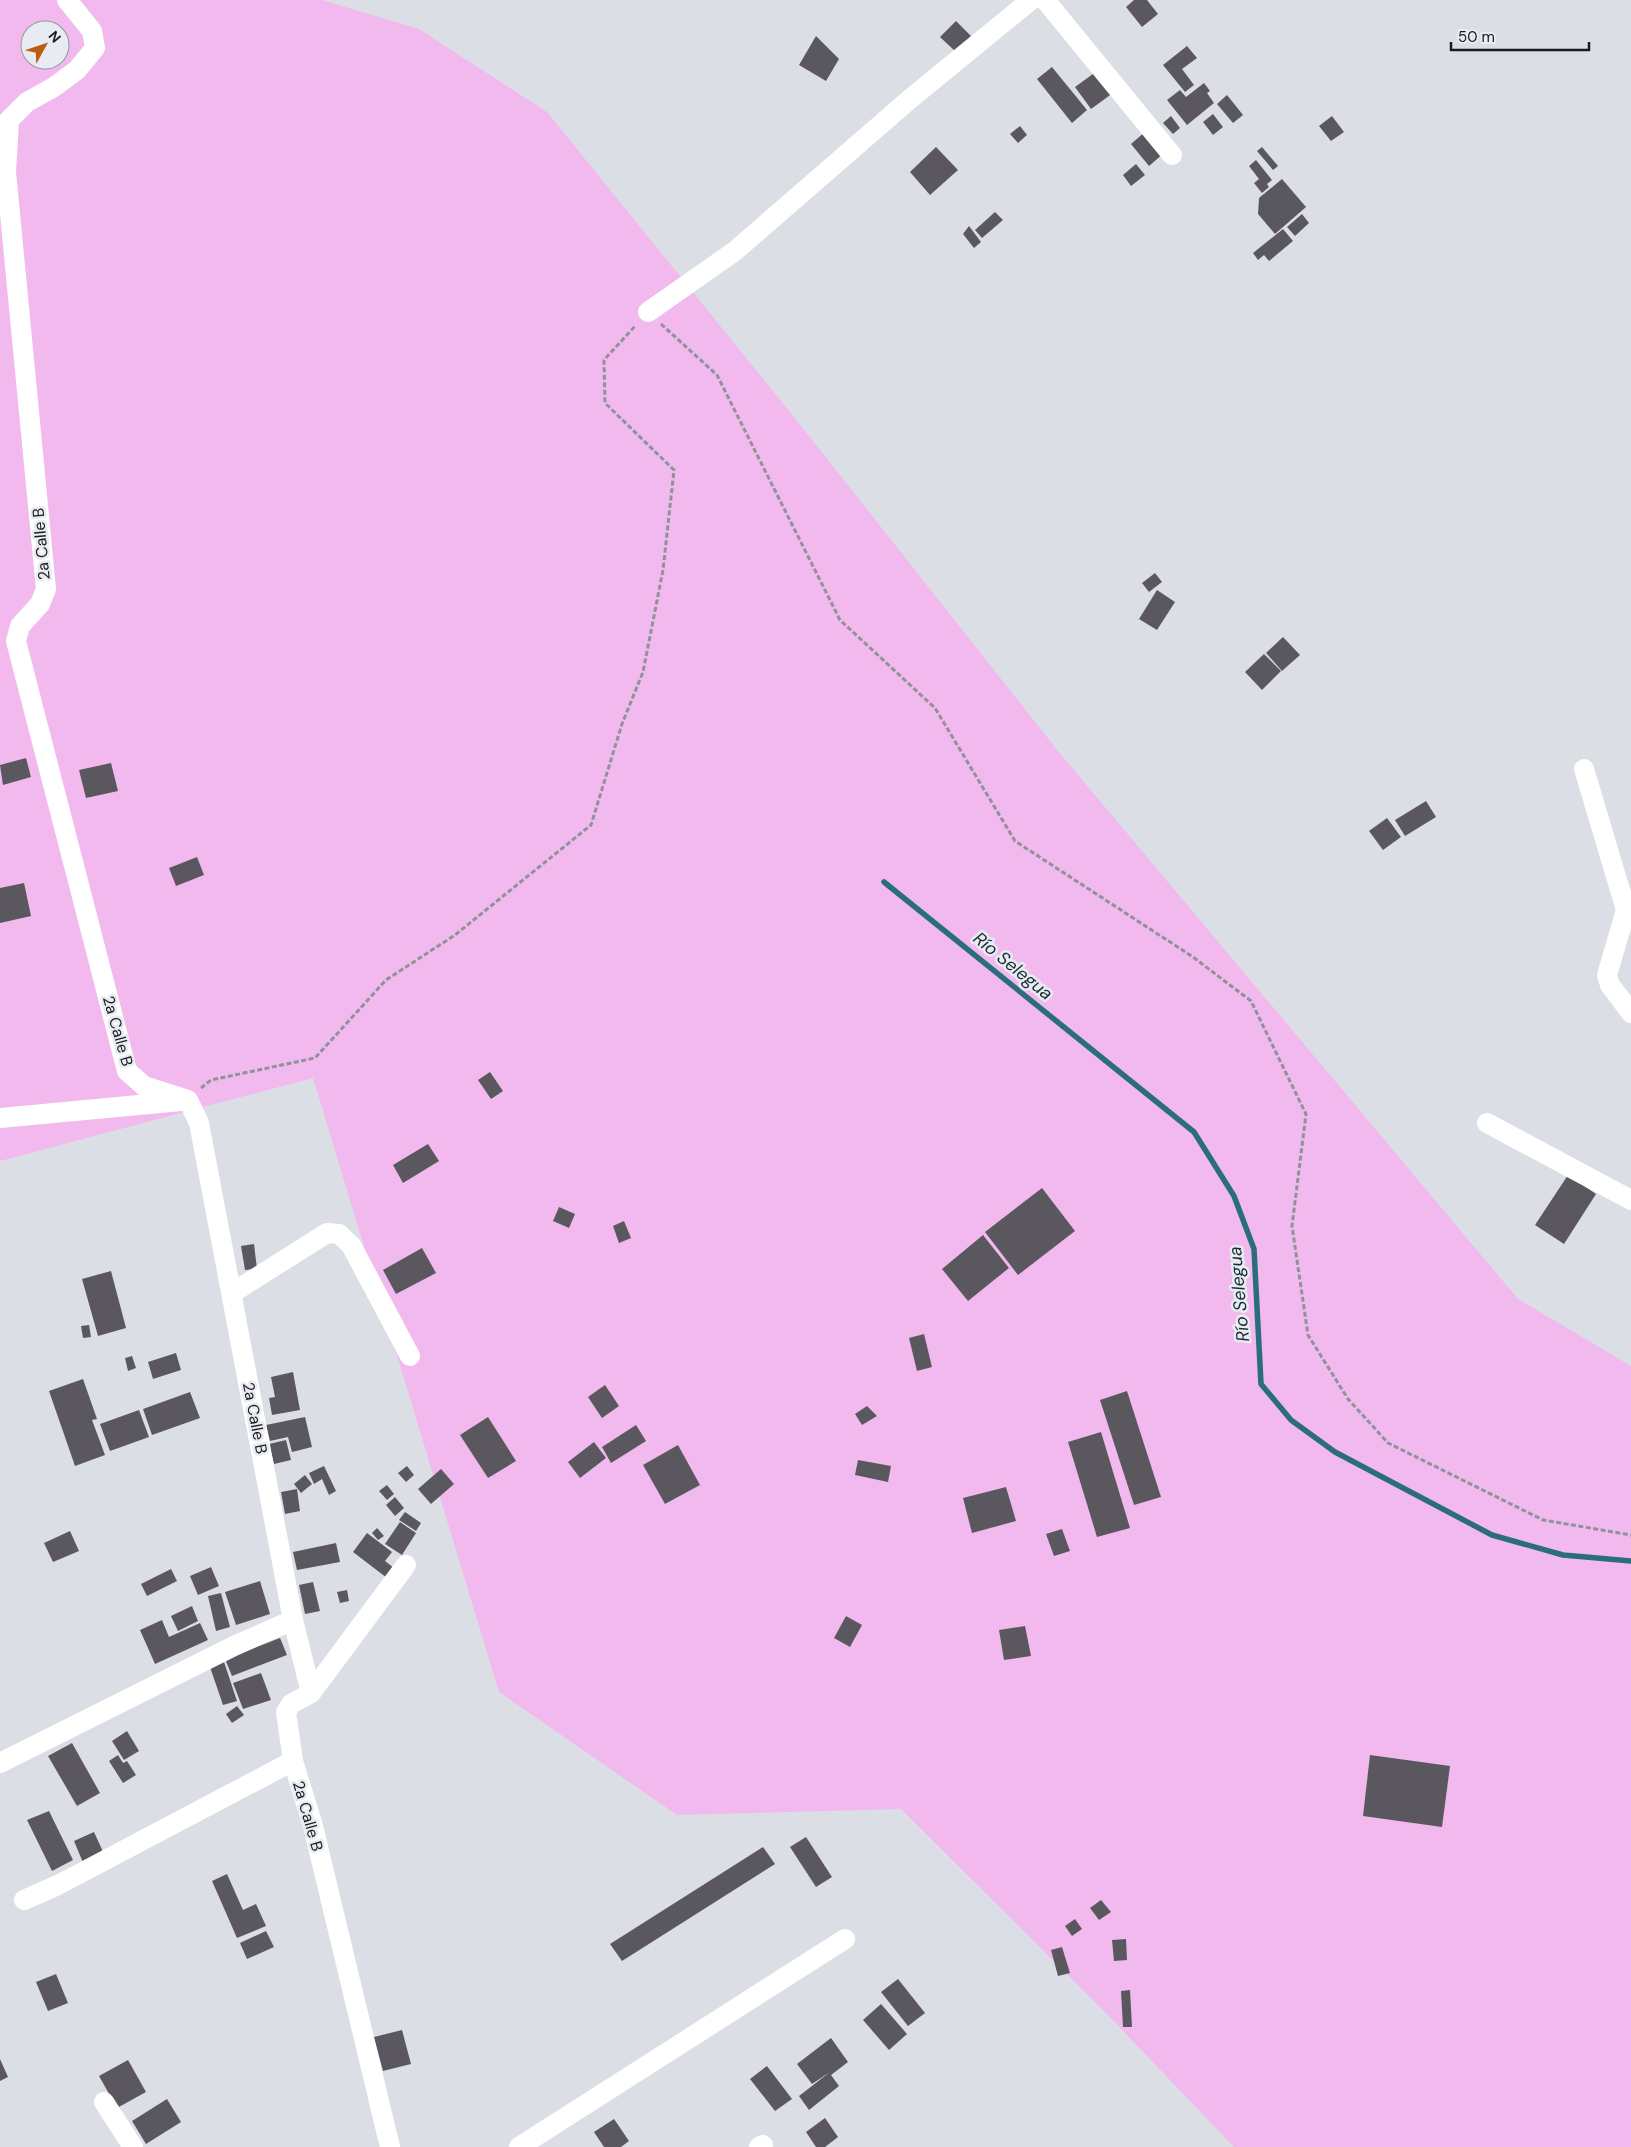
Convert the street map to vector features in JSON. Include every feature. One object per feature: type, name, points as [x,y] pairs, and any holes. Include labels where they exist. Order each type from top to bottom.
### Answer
[{"type":"street","name":"2a Calle B","points":[[67,0],[92,31],[95,48],[77,70],[54,87],[27,102],[9,120],[6,172],[46,589],[40,604],[20,626],[16,641],[127,1070],[144,1086],[188,1100],[200,1123],[293,1620],[311,1693],[290,1704],[286,1712],[293,1761],[312,1826],[390,2147]]},
{"type":"street","points":[[648,312],[735,251],[910,99],[1031,0]]},
{"type":"street","points":[[1045,0],[1172,155]]},
{"type":"street","points":[[1584,769],[1626,910],[1606,975],[1610,985],[1631,1013]]},
{"type":"street","points":[[0,1118],[188,1100]]},
{"type":"street","points":[[1487,1123],[1631,1200]]},
{"type":"street","points":[[232,1293],[327,1233],[339,1234],[351,1245],[410,1356]]},
{"type":"street","points":[[311,1693],[406,1565]]},
{"type":"street","points":[[0,1763],[234,1646],[293,1620]]},
{"type":"street","points":[[24,1900],[58,1885],[293,1761]]},
{"type":"street","points":[[519,2147],[845,1939]]},
{"type":"street","points":[[104,2102],[133,2147]]},
{"type":"path","points":[[188,1100],[211,1080],[316,1058],[386,980],[455,935],[591,825],[622,724],[643,672],[663,570],[674,470],[605,403],[604,360],[648,312],[717,376],[840,620],[935,708],[1016,841],[1193,957],[1251,1001],[1306,1114],[1292,1226],[1308,1335],[1348,1399],[1388,1443],[1543,1520],[1631,1535]]},
{"type":"shaded area","points":[[0,0],[322,0],[419,29],[547,112],[790,412],[1058,751],[1518,1299],[1631,1366],[1631,2147],[1234,2147],[1104,2011],[901,1809],[677,1815],[499,1692],[313,1078],[0,1161]]},
{"type":"building","points":[[1134,0],[1147,0],[1158,14],[1142,27],[1126,7]]},
{"type":"building","points":[[956,21],[971,36],[956,52],[940,37]]},
{"type":"building","points":[[816,36],[839,59],[826,81],[799,65]]},
{"type":"building","points":[[1187,46],[1197,58],[1182,69],[1194,85],[1185,92],[1163,65]]},
{"type":"building","points":[[1052,67],[1087,110],[1072,123],[1037,79]]},
{"type":"building","points":[[1097,71],[1113,93],[1091,109],[1075,87]]},
{"type":"building","points":[[1204,83],[1210,91],[1207,93],[1214,103],[1187,125],[1167,100],[1180,90],[1186,97]]},
{"type":"building","points":[[1227,95],[1243,115],[1233,123],[1217,104]]},
{"type":"building","points":[[1213,114],[1223,127],[1213,135],[1203,122]]},
{"type":"building","points":[[1171,116],[1180,128],[1173,134],[1163,123]]},
{"type":"building","points":[[1332,116],[1344,132],[1331,141],[1319,126]]},
{"type":"building","points":[[1020,126],[1027,135],[1018,143],[1010,134]]},
{"type":"building","points":[[1146,131],[1164,153],[1149,166],[1131,144]]},
{"type":"building","points":[[936,147],[958,170],[930,195],[910,172]]},
{"type":"building","points":[[1262,147],[1278,166],[1273,170],[1257,151]]},
{"type":"building","points":[[1256,160],[1272,180],[1267,184],[1269,187],[1262,193],[1254,183],[1259,179],[1249,166]]},
{"type":"building","points":[[1136,164],[1145,175],[1131,186],[1123,175]]},
{"type":"building","points":[[1282,179],[1306,207],[1275,234],[1258,214],[1259,198]]},
{"type":"building","points":[[995,212],[1003,220],[982,238],[975,230]]},
{"type":"building","points":[[1302,214],[1309,223],[1295,236],[1287,227]]},
{"type":"building","points":[[969,226],[981,242],[974,248],[963,234]]},
{"type":"building","points":[[1283,229],[1293,241],[1269,261],[1264,255],[1258,260],[1253,253]]},
{"type":"building","points":[[1155,573],[1162,582],[1149,592],[1142,583]]},
{"type":"building","points":[[1157,590],[1175,602],[1157,630],[1139,619]]},
{"type":"building","points":[[1283,637],[1300,655],[1282,671],[1266,653]]},
{"type":"building","points":[[1264,654],[1281,671],[1262,690],[1245,672]]},
{"type":"building","points":[[26,758],[31,777],[3,785],[0,765]]},
{"type":"building","points":[[111,763],[118,791],[86,798],[79,770]]},
{"type":"building","points":[[1426,801],[1436,817],[1405,836],[1395,820]]},
{"type":"building","points":[[1387,818],[1401,837],[1383,850],[1369,831]]},
{"type":"building","points":[[197,857],[204,875],[176,886],[169,868]]},
{"type":"building","points":[[24,883],[31,916],[0,923],[0,888]]},
{"type":"building","points":[[490,1072],[503,1091],[491,1099],[478,1080]]},
{"type":"building","points":[[428,1144],[439,1161],[403,1183],[393,1165]]},
{"type":"building","points":[[1568,1175],[1596,1194],[1564,1244],[1535,1225]]},
{"type":"building","points":[[1042,1188],[1075,1231],[1018,1275],[985,1232]]},
{"type":"building","points":[[559,1207],[575,1214],[569,1228],[553,1221]]},
{"type":"building","points":[[624,1221],[631,1238],[619,1243],[613,1226]]},
{"type":"building","points":[[983,1235],[1009,1268],[968,1301],[942,1269]]},
{"type":"building","points":[[254,1244],[257,1269],[245,1270],[241,1246]]},
{"type":"building","points":[[422,1248],[436,1273],[396,1294],[383,1270]]},
{"type":"building","points":[[111,1271],[126,1328],[98,1336],[82,1279]]},
{"type":"building","points":[[89,1325],[91,1337],[83,1338],[81,1326]]},
{"type":"building","points":[[924,1334],[932,1367],[917,1371],[909,1338]]},
{"type":"building","points":[[176,1353],[181,1370],[153,1379],[148,1362]]},
{"type":"building","points":[[132,1356],[136,1368],[128,1371],[125,1358]]},
{"type":"building","points":[[293,1372],[300,1410],[272,1415],[269,1398],[275,1397],[271,1377]]},
{"type":"building","points":[[83,1379],[97,1419],[92,1420],[105,1455],[75,1466],[49,1391]]},
{"type":"building","points":[[605,1385],[619,1406],[602,1418],[588,1397]]},
{"type":"building","points":[[1127,1391],[1161,1497],[1134,1505],[1100,1400]]},
{"type":"building","points":[[190,1392],[200,1418],[152,1435],[143,1409]]},
{"type":"building","points":[[867,1406],[877,1416],[862,1425],[855,1414]]},
{"type":"building","points":[[139,1410],[149,1437],[110,1451],[100,1424]]},
{"type":"building","points":[[305,1417],[312,1447],[292,1452],[288,1437],[270,1441],[266,1425]]},
{"type":"building","points":[[488,1417],[516,1461],[488,1478],[460,1435]]},
{"type":"building","points":[[636,1425],[646,1441],[611,1463],[602,1447]]},
{"type":"building","points":[[1101,1432],[1130,1528],[1097,1537],[1068,1442]]},
{"type":"building","points":[[286,1440],[291,1460],[274,1464],[269,1444]]},
{"type":"building","points":[[594,1442],[606,1458],[580,1478],[568,1462]]},
{"type":"building","points":[[678,1445],[700,1485],[665,1504],[643,1465]]},
{"type":"building","points":[[858,1460],[891,1466],[888,1482],[855,1475]]},
{"type":"building","points":[[324,1466],[336,1491],[329,1495],[322,1479],[314,1484],[309,1473]]},
{"type":"building","points":[[407,1466],[414,1475],[406,1482],[398,1473]]},
{"type":"building","points":[[441,1469],[454,1484],[431,1504],[418,1489]]},
{"type":"building","points":[[305,1475],[312,1484],[301,1493],[294,1484]]},
{"type":"building","points":[[387,1485],[394,1494],[387,1500],[379,1491]]},
{"type":"building","points":[[1006,1487],[1016,1521],[972,1533],[963,1498]]},
{"type":"building","points":[[297,1489],[300,1511],[285,1514],[281,1492]]},
{"type":"building","points":[[395,1497],[404,1508],[395,1516],[386,1505]]},
{"type":"building","points":[[405,1512],[421,1523],[416,1531],[399,1520]]},
{"type":"building","points":[[400,1522],[416,1533],[402,1555],[385,1544]]},
{"type":"building","points":[[377,1528],[384,1536],[378,1540],[372,1533]]},
{"type":"building","points":[[1062,1529],[1070,1551],[1054,1556],[1046,1534]]},
{"type":"building","points":[[70,1531],[79,1551],[53,1562],[44,1543]]},
{"type":"building","points":[[367,1533],[392,1552],[385,1561],[394,1568],[387,1578],[353,1552]]},
{"type":"building","points":[[336,1543],[340,1562],[297,1570],[293,1552]]},
{"type":"building","points":[[211,1567],[219,1586],[198,1595],[190,1576]]},
{"type":"building","points":[[171,1569],[177,1581],[147,1596],[141,1584]]},
{"type":"building","points":[[260,1581],[270,1614],[236,1625],[225,1592]]},
{"type":"building","points":[[313,1582],[320,1611],[305,1614],[299,1585]]},
{"type":"building","points":[[347,1590],[349,1601],[340,1603],[337,1592]]},
{"type":"building","points":[[221,1593],[230,1627],[216,1631],[208,1596]]},
{"type":"building","points":[[192,1606],[198,1621],[178,1631],[171,1616]]},
{"type":"building","points":[[846,1616],[862,1625],[850,1647],[834,1638]]},
{"type":"building","points":[[162,1620],[169,1637],[200,1623],[208,1640],[155,1664],[140,1630]]},
{"type":"building","points":[[1025,1626],[1031,1656],[1004,1660],[999,1630]]},
{"type":"building","points":[[280,1638],[287,1655],[232,1676],[225,1659]]},
{"type":"building","points":[[224,1662],[237,1701],[223,1705],[210,1667]]},
{"type":"building","points":[[261,1673],[271,1700],[243,1709],[233,1683]]},
{"type":"building","points":[[237,1706],[244,1715],[232,1723],[226,1714]]},
{"type":"building","points":[[127,1731],[139,1751],[124,1760],[112,1741]]},
{"type":"building","points":[[72,1743],[100,1793],[77,1806],[48,1756]]},
{"type":"building","points":[[118,1755],[123,1763],[127,1761],[136,1775],[123,1783],[109,1761]]},
{"type":"building","points":[[1370,1755],[1450,1766],[1442,1827],[1363,1816]]},
{"type":"building","points":[[49,1811],[73,1860],[52,1871],[27,1820]]},
{"type":"building","points":[[94,1832],[105,1856],[84,1865],[74,1841]]},
{"type":"building","points":[[806,1837],[832,1877],[816,1887],[790,1847]]},
{"type":"building","points":[[763,1847],[775,1864],[622,1961],[610,1944]]},
{"type":"building","points":[[227,1874],[243,1910],[256,1904],[266,1926],[237,1938],[212,1881]]},
{"type":"building","points":[[1101,1900],[1111,1912],[1099,1920],[1090,1908]]},
{"type":"building","points":[[1075,1919],[1082,1929],[1072,1936],[1065,1926]]},
{"type":"building","points":[[266,1931],[274,1947],[247,1959],[240,1943]]},
{"type":"building","points":[[1126,1939],[1127,1960],[1114,1961],[1112,1940]]},
{"type":"building","points":[[1062,1947],[1070,1973],[1058,1976],[1051,1950]]},
{"type":"building","points":[[56,1974],[68,2003],[48,2011],[36,1982]]},
{"type":"building","points":[[898,1979],[925,2013],[908,2026],[881,1992]]},
{"type":"building","points":[[1130,1990],[1132,2027],[1123,2027],[1121,1991]]},
{"type":"building","points":[[881,2004],[907,2034],[889,2050],[863,2020]]},
{"type":"building","points":[[402,2030],[411,2064],[383,2071],[374,2037]]},
{"type":"building","points":[[831,2038],[848,2062],[831,2075],[839,2086],[809,2110],[799,2096],[830,2072],[812,2084],[797,2064]]},
{"type":"building","points":[[0,2059],[8,2077],[0,2081]]},
{"type":"building","points":[[128,2060],[146,2092],[117,2108],[99,2076]]},
{"type":"building","points":[[767,2066],[792,2099],[775,2111],[750,2079]]},
{"type":"building","points":[[167,2099],[181,2122],[146,2144],[132,2121]]},
{"type":"building","points":[[825,2118],[838,2137],[825,2147],[816,2147],[806,2132]]},
{"type":"building","points":[[614,2119],[629,2141],[621,2147],[604,2147],[594,2132]]},
{"type":"waterway","name":"Río Selegua","points":[[884,882],[1194,1132],[1234,1196],[1254,1249],[1261,1384],[1291,1420],[1335,1452],[1492,1535],[1563,1555],[1631,1561]]}]
